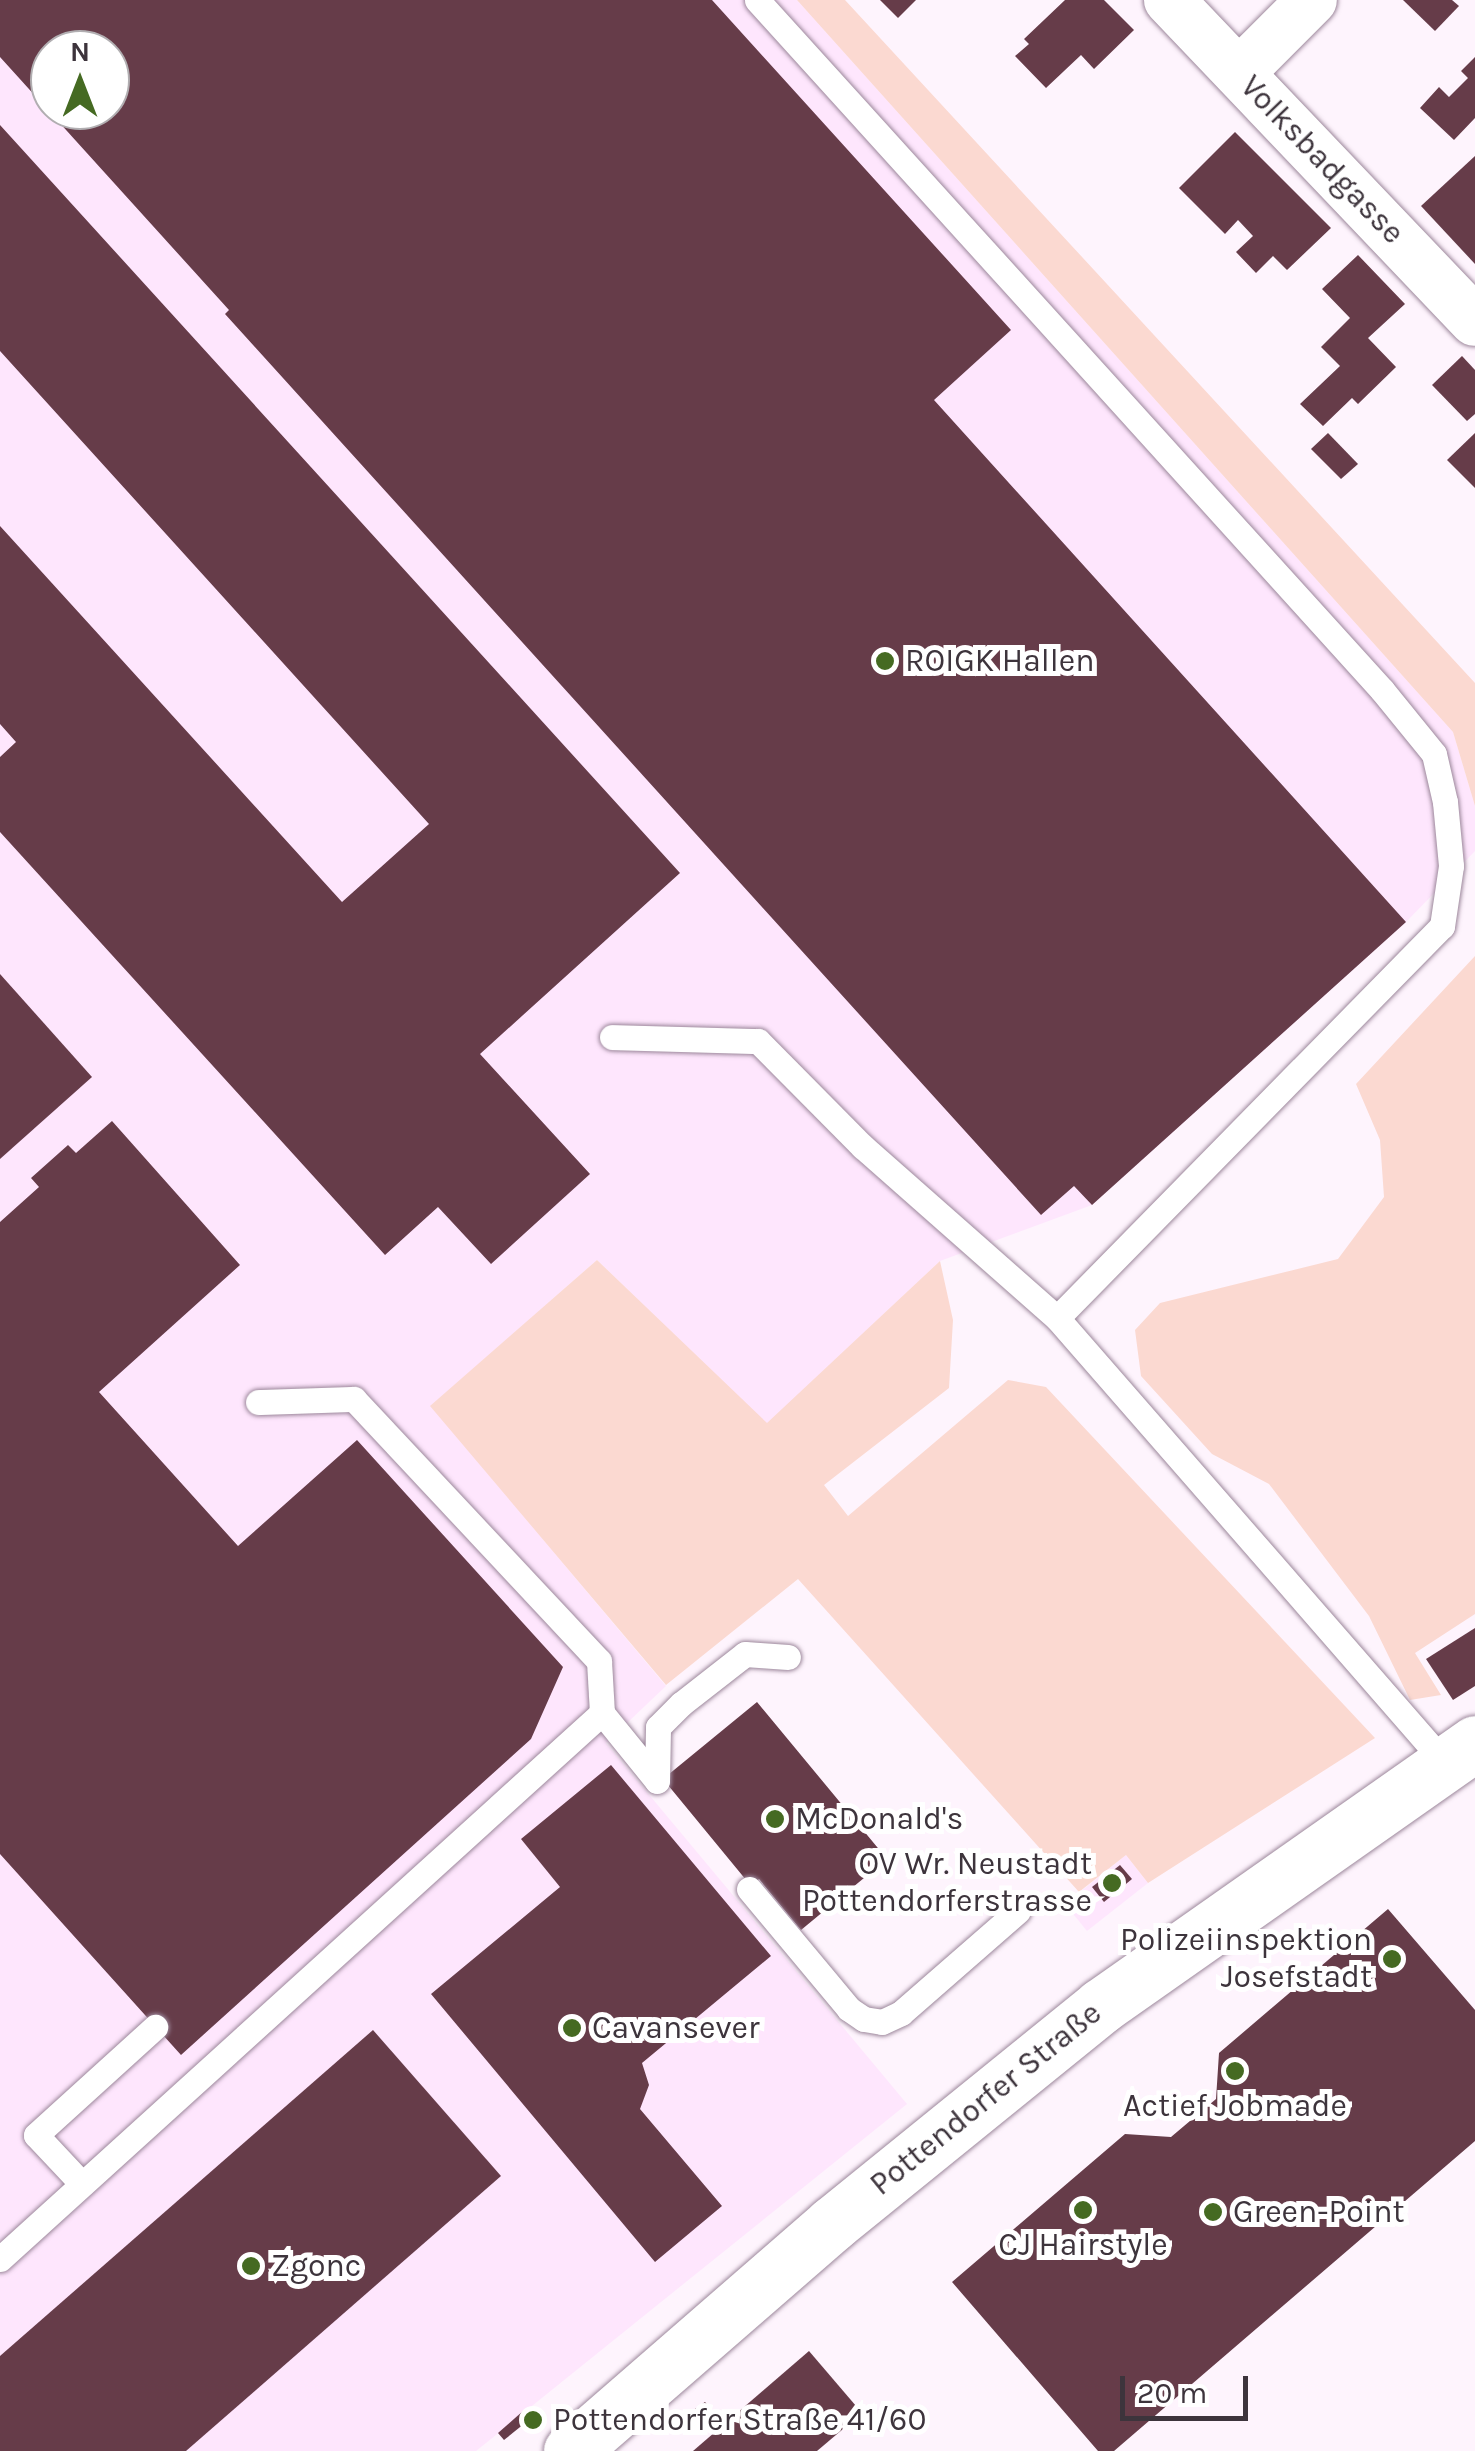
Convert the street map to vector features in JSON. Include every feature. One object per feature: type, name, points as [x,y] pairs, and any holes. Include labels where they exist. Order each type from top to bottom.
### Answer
[{"type":"main road","name":"Pottendorfer Straße","points":[[570,2451],[832,2224],[1101,2006],[1460,1753]]},
{"type":"street","name":"Volksbadgasse","points":[[1169,0],[1475,321]]},
{"type":"street","points":[[1239,72],[1312,0]]},
{"type":"lane","points":[[756,0],[1382,690],[1434,754],[1446,802],[1451,866],[1442,926],[1056,1318]]},
{"type":"lane","points":[[612,1037],[758,1041],[863,1148],[1056,1318],[1460,1753]]},
{"type":"lane","points":[[258,1402],[354,1400],[598,1661],[602,1713],[656,1781],[658,1727],[681,1704],[744,1654],[788,1657]]},
{"type":"lane","points":[[0,2259],[602,1713]]},
{"type":"lane","points":[[749,1889],[849,2009],[864,2019],[882,2022],[900,2013],[1018,1911]]},
{"type":"lane","points":[[82,2184],[36,2135],[155,2026]]},
{"type":"shaded area","points":[[0,0],[797,0],[1453,732],[1475,806],[1475,851],[1406,922],[1092,1205],[940,1261],[767,1424],[597,1260],[431,1406],[666,1686],[606,1743],[907,2104],[476,2451],[0,2451]]},
{"type":"shaded area","points":[[797,0],[845,0],[1475,683],[1475,806],[1453,732]]},
{"type":"shaded area","points":[[1475,956],[1475,1614],[1415,1653],[1441,1695],[1410,1700],[1369,1616],[1269,1484],[1212,1454],[1141,1376],[1135,1330],[1160,1303],[1338,1259],[1384,1197],[1380,1140],[1356,1084]]},
{"type":"shaded area","points":[[597,1260],[767,1423],[940,1261],[953,1320],[949,1388],[824,1485],[848,1516],[1008,1380],[1046,1387],[1375,1738],[1148,1883],[1126,1855],[1079,1892],[798,1579],[666,1685],[430,1406]]},
{"type":"shaded area","points":[[1126,1855],[1148,1883],[1087,1931],[1065,1904]]},
{"type":"building","name":"ROIGK Hallen","points":[[0,0],[712,0],[1011,330],[934,400],[1406,922],[1092,1205],[1074,1186],[1041,1215],[225,314],[229,310],[66,130],[130,130],[130,30],[30,30],[30,90],[0,57]]},
{"type":"building","points":[[880,0],[916,0],[898,18]]},
{"type":"building","points":[[1065,0],[1104,0],[1134,30],[1094,69],[1081,55],[1046,88],[1015,56],[1029,44],[1024,39]]},
{"type":"building","points":[[1403,0],[1452,0],[1459,6],[1435,31]]},
{"type":"building","points":[[1475,57],[1475,118],[1454,140],[1420,108],[1439,87],[1449,97],[1468,78],[1461,71]]},
{"type":"building","points":[[0,125],[680,873],[480,1054],[590,1174],[491,1264],[438,1207],[385,1255],[0,832],[0,757],[16,742],[0,724],[0,526],[342,902],[429,824],[0,351]]},
{"type":"building","points":[[1235,132],[1331,228],[1287,270],[1273,256],[1256,273],[1236,252],[1253,236],[1238,220],[1225,234],[1179,188]]},
{"type":"building","points":[[1475,156],[1475,264],[1421,206]]},
{"type":"building","points":[[1358,255],[1405,304],[1368,338],[1396,367],[1358,404],[1352,398],[1323,426],[1300,404],[1340,366],[1321,347],[1350,318],[1322,289]]},
{"type":"building","points":[[1462,356],[1475,370],[1475,414],[1467,421],[1432,385]]},
{"type":"building","points":[[1328,433],[1358,464],[1341,479],[1311,449]]},
{"type":"building","points":[[1475,433],[1475,488],[1447,460]]},
{"type":"building","points":[[0,974],[92,1077],[0,1159]]},
{"type":"building","points":[[112,1121],[240,1265],[99,1392],[238,1546],[357,1440],[563,1667],[531,1739],[181,2055],[0,1854],[0,1222],[39,1187],[31,1178],[68,1145],[76,1153]]},
{"type":"building","points":[[1475,1628],[1475,1686],[1453,1700],[1426,1659]]},
{"type":"building","name":"McDonald's","points":[[757,1702],[887,1859],[801,1930],[759,1879],[751,1886],[663,1779]]},
{"type":"building","name":"Cavansever","points":[[611,1765],[771,1956],[642,2063],[649,2085],[640,2109],[722,2206],[655,2262],[431,1994],[560,1887],[521,1839]]},
{"type":"building","name":"OV Wr. Neustadt Pottendorferstrasse","points":[[1120,1865],[1132,1879],[1104,1902],[1092,1887]]},
{"type":"building","name":"Green-Point","points":[[1388,1909],[1475,2010],[1475,2141],[1114,2451],[1098,2451],[952,2282],[1125,2134],[1171,2137],[1216,2099],[1219,2053]]},
{"type":"building","name":"Zgonc","points":[[373,2030],[501,2176],[186,2451],[0,2451],[0,2356]]},
{"type":"building","points":[[809,2351],[862,2413],[817,2451],[693,2451]]},
{"type":"building","points":[[705,2402],[711,2409],[685,2430],[678,2421]]},
{"type":"building","points":[[523,2411],[530,2419],[504,2440],[498,2433]]},
{"type":"place","name":"ROIGK Hallen","points":[[885,661]]},
{"type":"place","name":"McDonald's","points":[[775,1819]]},
{"type":"place","name":"OV Wr. Neustadt Pottendorferstrasse","points":[[1112,1883]]},
{"type":"place","name":"Polizeiinspektion Josefstadt","points":[[1392,1959]]},
{"type":"place","name":"Cavansever","points":[[572,2028]]},
{"type":"place","name":"Actief Jobmade","points":[[1235,2071]]},
{"type":"place","name":"CJ Hairstyle","points":[[1083,2210]]},
{"type":"place","name":"Green-Point","points":[[1213,2212]]},
{"type":"place","name":"Zgonc","points":[[251,2266]]},
{"type":"place","name":"Pottendorfer Straße 41/60","points":[[533,2420]]}]
